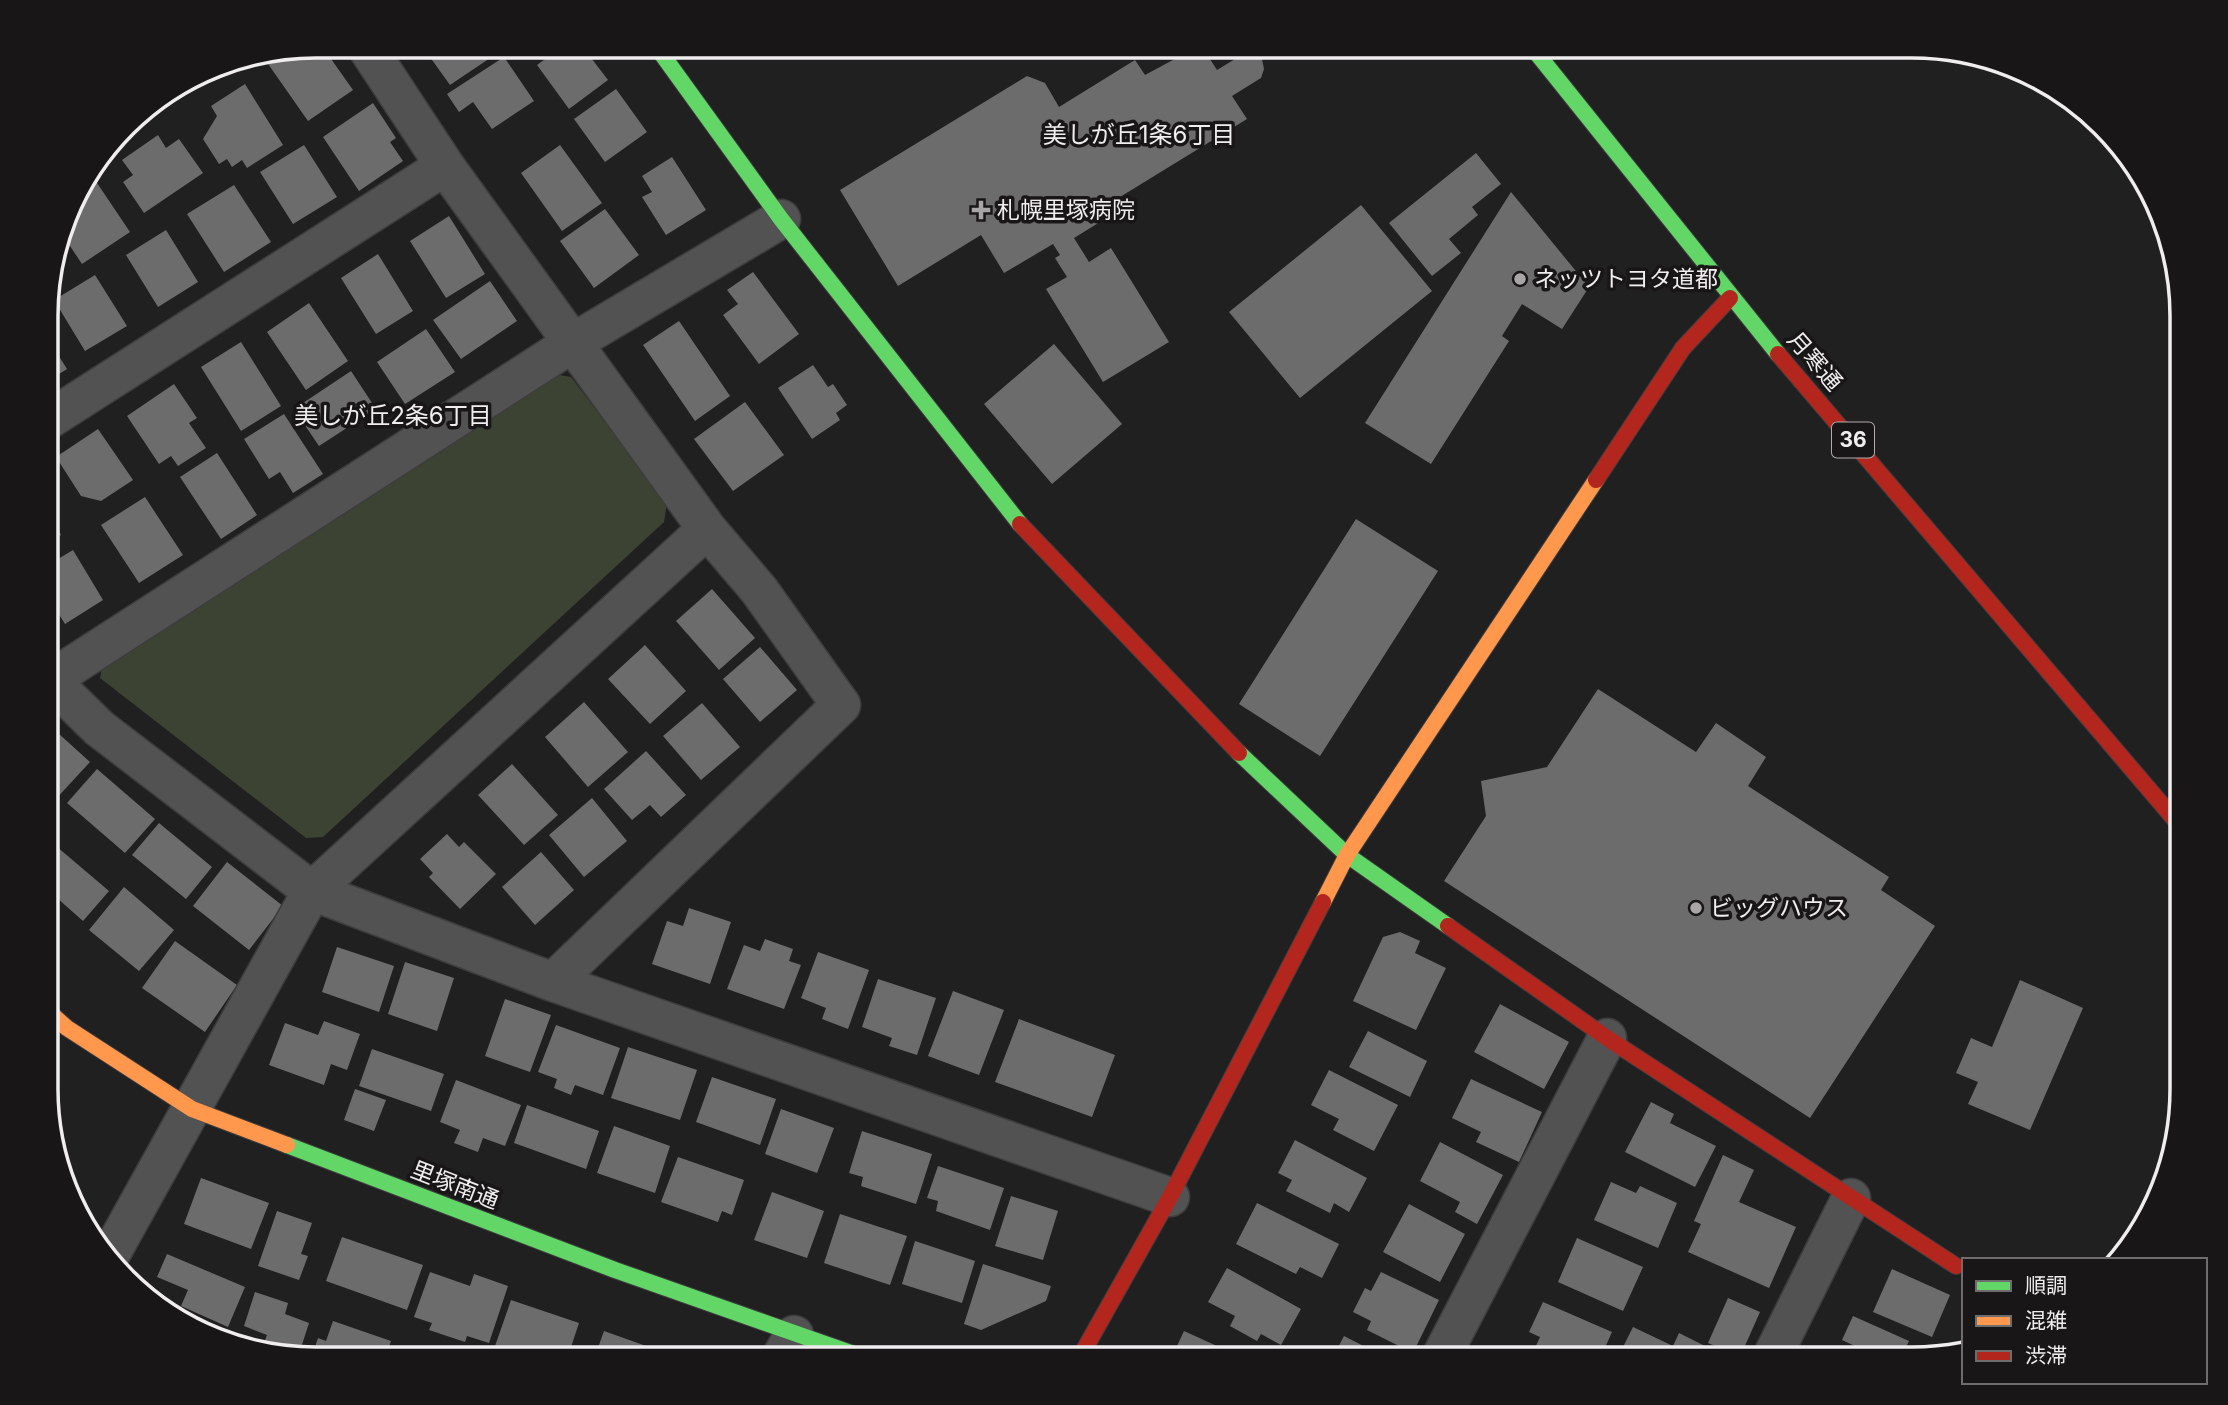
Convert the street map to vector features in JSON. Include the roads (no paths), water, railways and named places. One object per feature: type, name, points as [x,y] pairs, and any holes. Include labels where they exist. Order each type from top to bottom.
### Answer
[{"type":"main road","points":[[665,58],[781,219],[1017,520],[1258,773],[1347,855],[1607,1038],[1956,1266]]},
{"type":"main road","name":"月寒通","points":[[1540,58],[1730,298],[2170,814]]},
{"type":"main road","points":[[1086,1347],[1170,1197],[1347,855],[1683,348],[1730,298]]},
{"type":"main road","name":"里塚南通","points":[[58,1020],[192,1109],[787,1347]]},
{"type":"street","points":[[374,58],[445,166],[708,529],[759,590],[841,705],[553,982]]},
{"type":"street","points":[[58,414],[445,166]]},
{"type":"street","points":[[58,673],[574,342],[781,219]]},
{"type":"street","points":[[114,1249],[312,891],[708,529]]},
{"type":"street","points":[[58,688],[99,728],[312,891],[553,982],[1170,1197]]},
{"type":"street","points":[[1446,1347],[1607,1038]]},
{"type":"street","points":[[1777,1347],[1851,1198]]},
{"type":"place","name":"札幌里塚病院","points":[[981,210]]},
{"type":"place","name":"ネッツトヨタ道都","points":[[1520,279]]},
{"type":"place","name":"ビッグハウス","points":[[1696,908]]},
{"type":"district","name":"美しが丘1条6丁目","points":[[1139,135]]},
{"type":"district","name":"美しが丘2条6丁目","points":[[393,416]]}]
